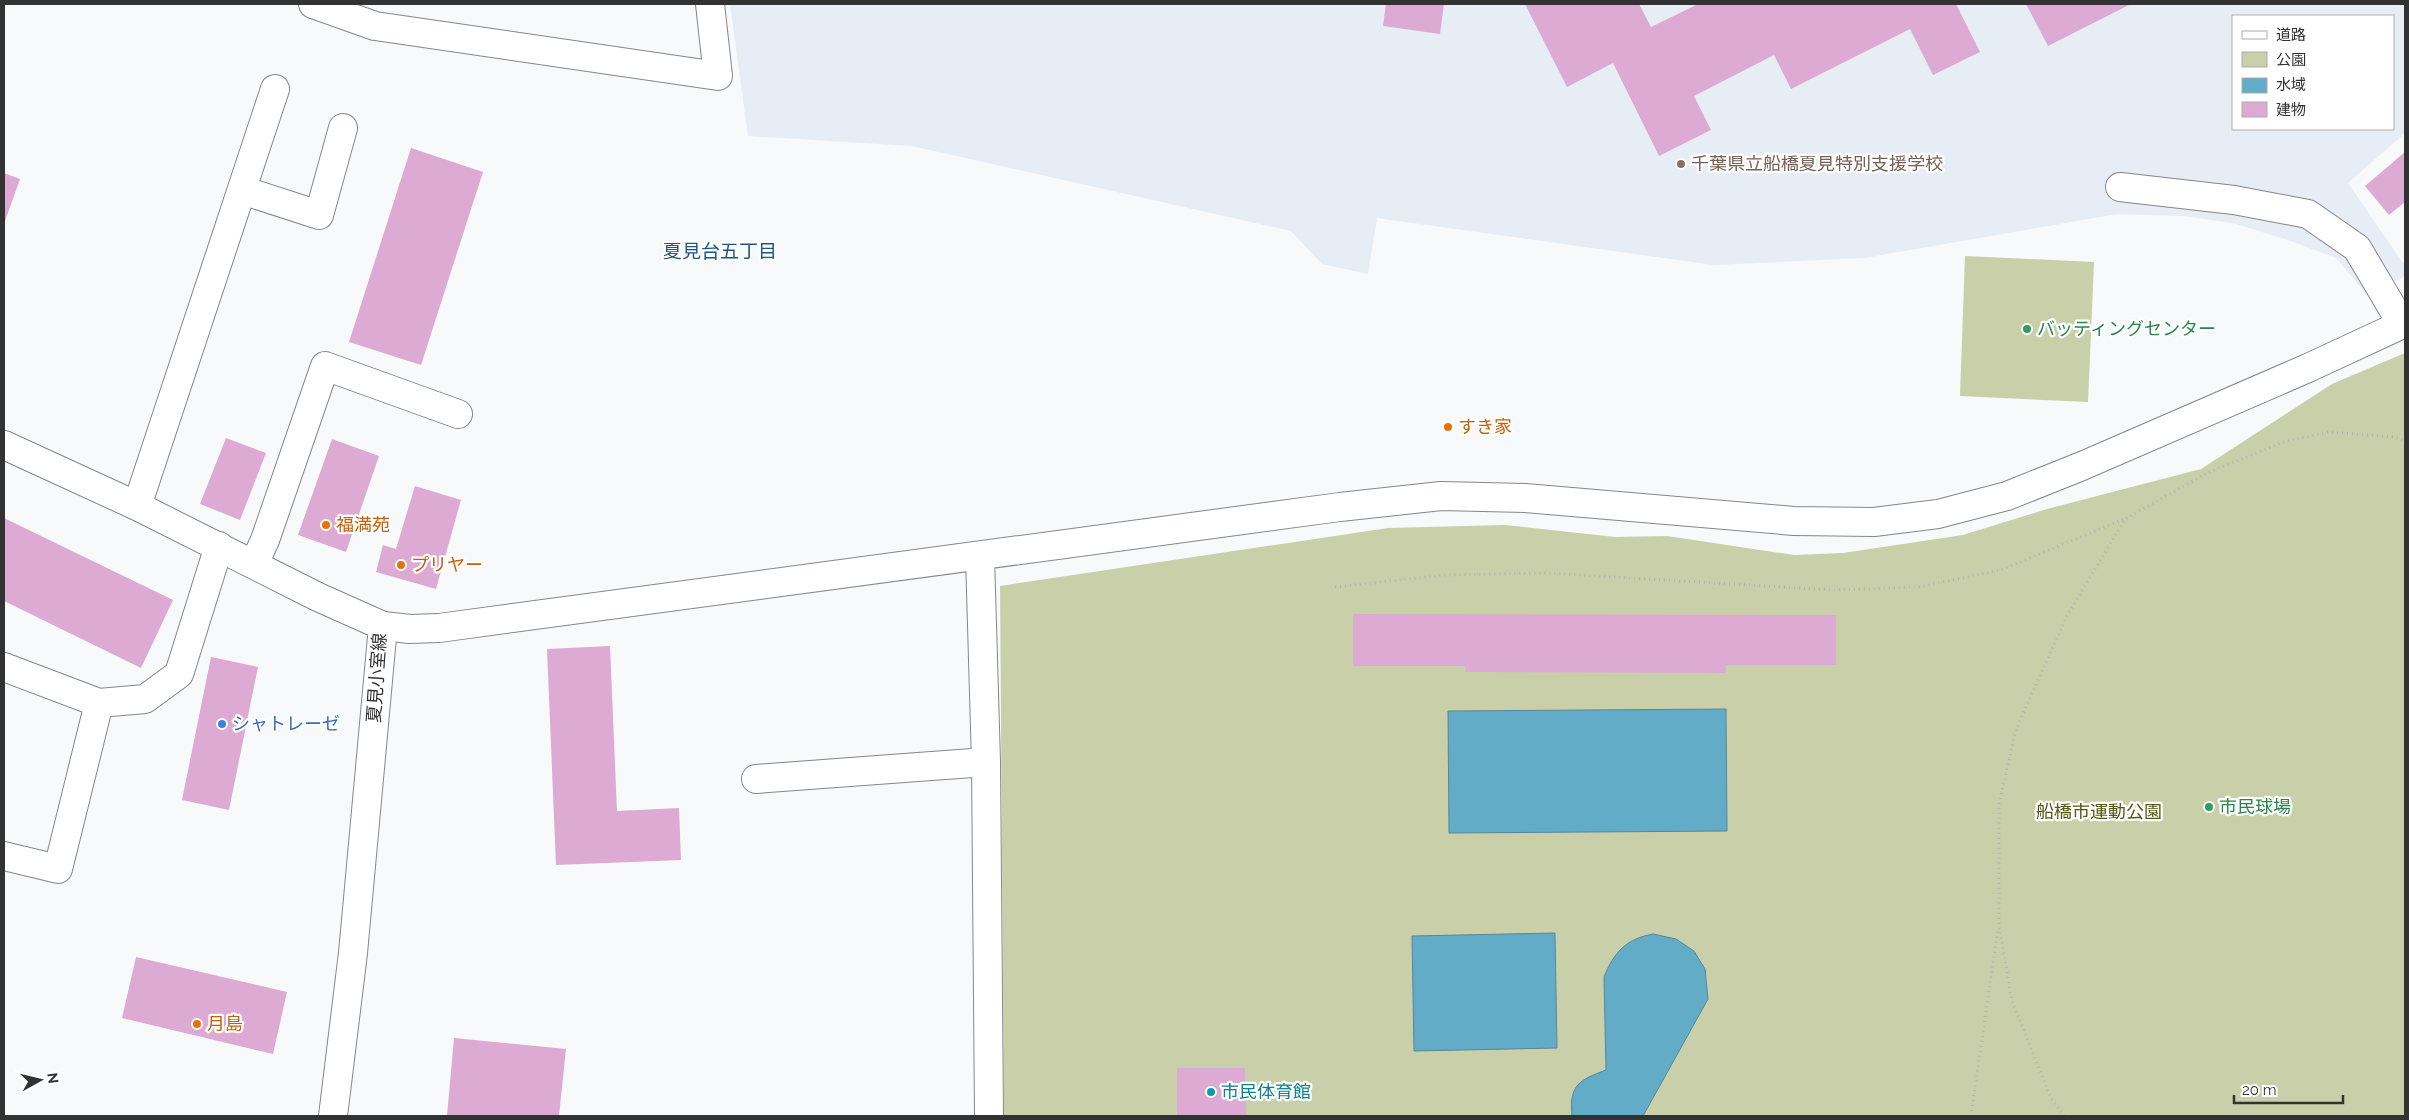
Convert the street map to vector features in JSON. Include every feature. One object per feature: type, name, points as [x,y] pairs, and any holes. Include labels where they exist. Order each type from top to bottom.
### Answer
[{"type":"street","points":[[313,4],[375,26],[718,76],[710,4]]},
{"type":"street","points":[[137,506],[275,89]]},
{"type":"street","points":[[242,190],[320,215],[343,128]]},
{"type":"street","points":[[383,626],[410,629],[439,628],[1340,507],[1441,496],[1525,498],[1794,521],[1874,522],[1938,514],[2007,496],[2082,466],[2404,324],[2357,248],[2308,214],[2234,200],[2120,187]]},
{"type":"street","points":[[254,564],[265,540],[325,366],[458,414]]},
{"type":"street","name":"夏見小室線","points":[[4,446],[137,506],[318,598],[383,626],[353,953],[333,1116]]},
{"type":"street","points":[[4,667],[99,702],[145,699],[179,674],[219,546]]},
{"type":"street","points":[[980,556],[986,762],[989,1116]]},
{"type":"street","points":[[4,856],[58,869],[99,702]]},
{"type":"street","points":[[756,779],[986,762]]},
{"type":"path","points":[[1335,587],[1445,575],[1547,573],[1823,589],[1919,588],[2001,570],[2125,519],[2207,473],[2286,441],[2329,432],[2394,437],[2405,441]]},
{"type":"path","points":[[1971,1116],[1998,924],[1999,804],[2016,729],[2067,616],[2125,519]]},
{"type":"path","points":[[1998,924],[2012,1001],[2051,1098],[2064,1116]]},
{"type":"shaded area","name":"千葉県立船橋夏見特別支援学校","points":[[730,4],[2405,4],[2405,133],[2348,183],[2405,266],[2405,276],[2368,296],[2336,258],[2291,241],[2233,223],[2183,216],[2117,214],[1864,258],[1714,265],[1377,218],[1368,274],[1322,264],[1291,231],[912,146],[748,136]]},
{"type":"green space","name":"バッティングセンター","points":[[1965,256],[2094,262],[2088,402],[1960,396]]},
{"type":"green space","name":"船橋市運動公園","points":[[2405,353],[2405,1116],[1004,1116],[1000,586],[1388,528],[1505,525],[1615,537],[1667,536],[1794,555],[1843,553],[1963,535],[2047,509],[2201,469],[2332,384]]},
{"type":"water","points":[[1726,709],[1727,831],[1449,833],[1448,711]]},
{"type":"water","points":[[1555,933],[1557,1048],[1414,1051],[1412,936]]},
{"type":"water","points":[[1653,934],[1676,939],[1694,951],[1705,969],[1708,999],[1643,1116],[1572,1116],[1571,1106],[1574,1090],[1589,1077],[1606,1070],[1604,977],[1608,968],[1612,960],[1628,943]]},
{"type":"building","points":[[1386,4],[1444,4],[1440,34],[1383,26]]},
{"type":"building","points":[[1525,4],[1639,4],[1651,27],[1698,4],[1956,4],[1980,52],[1933,75],[1910,29],[1791,89],[1774,55],[1694,96],[1711,130],[1659,156],[1613,63],[1567,87]]},
{"type":"building","points":[[2026,4],[2131,4],[2048,46]]},
{"type":"building","points":[[411,148],[483,172],[421,365],[349,342]]},
{"type":"building","points":[[2405,152],[2405,202],[2389,215],[2365,186]]},
{"type":"building","points":[[4,173],[20,179],[4,224]]},
{"type":"building","points":[[226,438],[266,453],[240,520],[200,504]]},
{"type":"building","points":[[332,439],[379,456],[346,552],[298,535]]},
{"type":"building","points":[[415,486],[461,500],[436,589],[376,572],[383,545],[396,549]]},
{"type":"building","points":[[4,518],[173,600],[141,668],[4,601]]},
{"type":"building","points":[[1353,614],[1836,615],[1836,665],[1726,665],[1726,673],[1466,672],[1465,666],[1353,666]]},
{"type":"building","points":[[610,646],[617,811],[679,808],[681,860],[556,865],[547,649]]},
{"type":"building","points":[[211,657],[258,667],[229,810],[182,800]]},
{"type":"building","points":[[136,957],[287,992],[273,1054],[122,1018]]},
{"type":"building","points":[[454,1038],[566,1049],[559,1116],[447,1116]]},
{"type":"building","name":"市民体育館","points":[[1177,1068],[1245,1068],[1246,1116],[1177,1116]]},
{"type":"place","name":"千葉県立船橋夏見特別支援学校","points":[[1681,164]]},
{"type":"place","name":"バッティングセンター","points":[[2027,329]]},
{"type":"place","name":"すき家","points":[[1448,427]]},
{"type":"place","name":"福満苑","points":[[326,525]]},
{"type":"place","name":"プリヤー","points":[[401,565]]},
{"type":"place","name":"シャトレーゼ","points":[[222,724]]},
{"type":"place","name":"市民球場","points":[[2209,807]]},
{"type":"place","name":"月島","points":[[197,1024]]},
{"type":"place","name":"市民体育館","points":[[1211,1092]]},
{"type":"district","name":"夏見台五丁目","points":[[720,251]]}]
